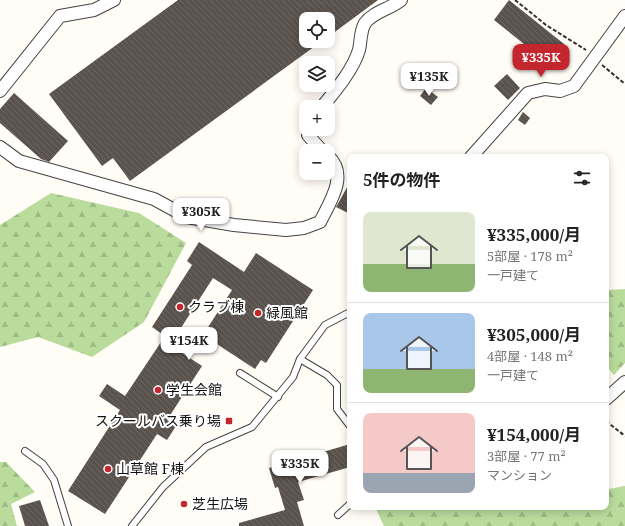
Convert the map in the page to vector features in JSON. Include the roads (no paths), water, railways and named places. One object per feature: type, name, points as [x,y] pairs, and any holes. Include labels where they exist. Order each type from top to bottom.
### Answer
[{"type":"street","points":[[0,91],[60,16],[94,10],[114,0]]},
{"type":"street","points":[[328,100],[341,84],[358,51],[364,24],[370,17],[401,0]]},
{"type":"street","points":[[474,154],[528,92],[545,89],[560,91],[574,86],[625,16]]},
{"type":"street","points":[[309,136],[316,144]]},
{"type":"street","points":[[0,147],[19,161],[154,199],[187,217],[234,225],[286,230],[304,228],[320,222],[338,186],[338,174],[335,165]]},
{"type":"street","points":[[609,396],[625,382]]},
{"type":"lane","points":[[132,526],[163,488],[206,447],[252,427],[293,377],[300,359],[325,325],[347,314]]},
{"type":"lane","points":[[300,359],[327,375],[337,385],[336,409],[347,422]]},
{"type":"lane","points":[[240,373],[278,397]]},
{"type":"lane","points":[[25,451],[42,464],[54,480],[68,526]]},
{"type":"lane","points":[[338,515],[347,507]]},
{"type":"place","name":"クラブ棟","points":[[180,307]]},
{"type":"place","name":"緑風館","points":[[258,313]]},
{"type":"place","name":"学生会館","points":[[158,390]]},
{"type":"place","name":"スクールバス乗り場","points":[[229,421]]},
{"type":"place","name":"山草館 F棟","points":[[108,469]]},
{"type":"place","name":"芝生広場","points":[[184,504]]}]
